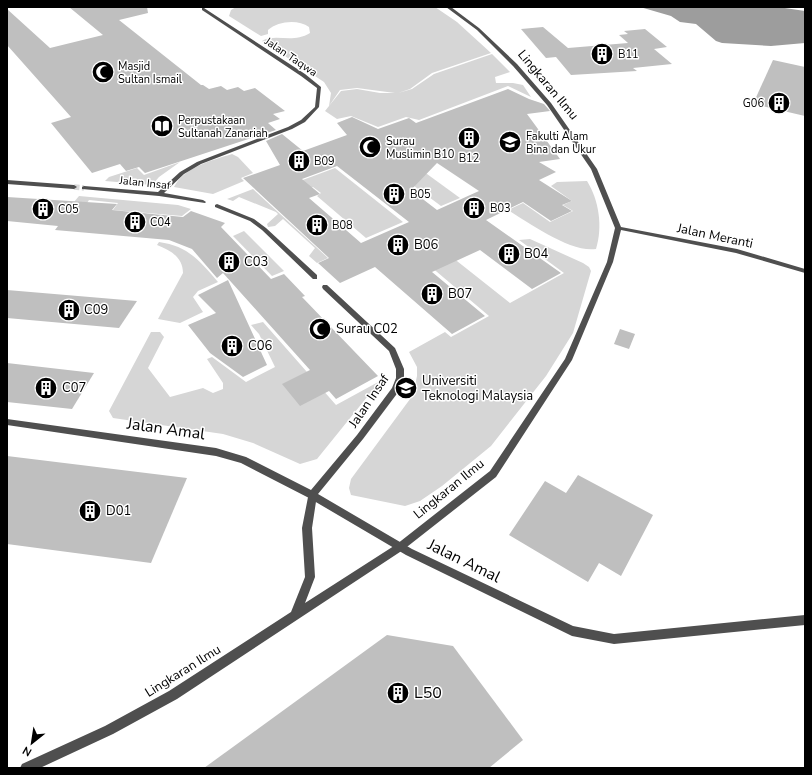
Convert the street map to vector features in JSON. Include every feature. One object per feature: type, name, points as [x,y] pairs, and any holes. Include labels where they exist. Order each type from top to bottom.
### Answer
[{"type":"street","name":"Jalan Taqwa","points":[[160,194],[182,172],[199,163],[290,128],[303,121],[317,107],[319,88],[304,75],[203,9],[212,7]]},
{"type":"street","name":"Lingkaran Ilmu","points":[[26,768],[109,730],[174,695],[400,547],[492,474],[568,360],[610,262],[618,228],[594,169],[549,104],[515,65],[478,29],[448,7]]},
{"type":"street","points":[[7,182],[74,187]]},
{"type":"street","name":"Jalan Insaf","points":[[84,188],[160,194],[204,202]]},
{"type":"street","points":[[217,206],[252,220],[264,229],[315,277]]},
{"type":"street","name":"Jalan Meranti","points":[[618,228],[737,251],[805,272]]},
{"type":"street","name":"Jalan Insaf","points":[[312,495],[360,438],[396,389],[400,378],[400,369],[392,350],[325,287]]},
{"type":"street","name":"Jalan Amal","points":[[7,422],[216,452],[243,460],[312,495],[400,547],[572,631],[614,639],[805,620]]},
{"type":"street","points":[[294,617],[310,577],[307,528],[312,495]]},
{"type":"shaded area","points":[[236,7],[435,7],[457,22],[491,53],[432,73],[410,89],[398,93],[412,89],[434,74],[492,54],[510,72],[495,77],[496,83],[513,83],[523,85],[531,97],[508,86],[419,120],[406,117],[378,127],[351,116],[337,119],[325,111],[329,106],[331,93],[324,82],[262,41],[273,38],[297,38],[310,33],[309,27],[304,24],[294,22],[282,23],[268,30],[268,34],[261,36],[229,16],[231,10]],"holes":[[[357,88],[395,93],[380,93],[357,89],[341,91],[329,106],[340,90]]]},
{"type":"shaded area","points":[[640,7],[778,7],[805,11],[805,43],[771,46],[722,43],[716,41],[696,24],[680,22],[671,16]]},
{"type":"shaded area","points":[[232,154],[238,157],[253,173],[241,178],[244,181],[213,194],[174,187],[185,174],[192,169]]},
{"type":"shaded area","points":[[180,162],[159,177],[152,185],[105,181],[109,177],[137,168],[144,175]]},
{"type":"shaded area","points":[[335,168],[403,222],[366,238],[317,196],[321,193],[313,187],[309,189],[300,181]]},
{"type":"shaded area","points":[[390,168],[417,171],[427,174],[460,198],[441,206]]},
{"type":"shaded area","points":[[587,181],[591,188],[599,214],[599,232],[596,249],[586,249],[563,242],[550,236],[508,210],[523,203],[550,222],[573,211],[563,205],[572,201],[551,186],[557,182]]},
{"type":"shaded area","points":[[253,189],[328,258],[317,263],[309,256],[315,248],[283,219],[275,226],[268,227],[267,224],[278,214],[276,212],[239,197],[233,201],[227,199]]},
{"type":"shaded area","points":[[79,196],[178,205],[191,209],[182,216],[113,210],[118,203],[89,200],[87,203],[74,202]]},
{"type":"shaded area","points":[[244,231],[284,271],[272,276],[233,236]]},
{"type":"shaded area","points":[[530,239],[583,263],[589,267],[591,271],[573,333],[546,376],[491,446],[442,486],[420,501],[405,506],[351,495],[349,488],[351,479],[413,395],[417,376],[417,367],[409,352],[445,332],[451,337],[489,316],[417,255],[438,246],[510,303],[564,273],[519,240]]},
{"type":"shaded area","points":[[159,242],[178,247],[186,251],[199,261],[218,282],[198,291],[193,297],[203,312],[180,323],[158,319],[183,273],[181,263],[178,258],[167,249],[157,245]]},
{"type":"shaded area","points":[[263,322],[336,405],[380,381],[317,459],[300,464],[253,443],[223,434],[113,418],[109,411],[151,332],[160,332],[164,337],[148,368],[170,397],[203,388],[213,393],[223,389],[223,383],[207,359],[212,357],[246,382],[275,367],[259,334],[251,325]]},
{"type":"building","points":[[69,7],[147,7],[148,13],[119,20],[201,85],[209,89],[221,86],[227,90],[238,87],[244,91],[255,88],[285,111],[273,114],[280,119],[268,123],[276,130],[145,173],[139,167],[126,171],[120,164],[92,173],[51,123],[71,117],[7,45],[7,9],[50,48],[103,35]]},
{"type":"building","name":"B11","points":[[543,27],[568,48],[628,43],[619,35],[628,34],[624,31],[645,29],[667,47],[654,49],[672,64],[633,68],[637,71],[571,75],[556,57],[546,58],[521,29]]},
{"type":"building","points":[[773,60],[805,67],[805,116],[753,104]]},
{"type":"building","points":[[508,89],[544,104],[550,111],[527,114],[560,159],[539,162],[556,172],[539,180],[572,201],[562,205],[572,211],[551,221],[523,202],[486,220],[561,273],[532,289],[480,250],[432,272],[485,316],[452,334],[375,267],[340,283],[318,263],[329,258],[243,178],[280,165],[266,141],[282,134],[303,151],[347,135],[337,123],[352,117],[378,129],[409,118],[416,123]],"holes":[[[437,163],[479,191],[437,210],[411,190]],[[337,166],[409,222],[361,243],[309,198],[320,194],[302,179]]]},
{"type":"building","points":[[7,197],[117,204],[112,210],[183,217],[191,211],[225,223],[221,227],[271,279],[284,274],[305,296],[302,297],[378,376],[336,399],[329,391],[300,406],[282,384],[310,370],[223,273],[217,278],[192,249],[169,240],[55,230],[58,226],[7,221]]},
{"type":"building","name":"C06","points":[[228,280],[267,365],[243,377],[210,353],[188,325],[216,313],[198,295]]},
{"type":"building","name":"C09","points":[[7,290],[137,301],[119,328],[7,318]]},
{"type":"building","points":[[620,329],[635,334],[629,349],[614,344]]},
{"type":"building","name":"C07","points":[[7,363],[94,373],[72,409],[7,402]]},
{"type":"building","name":"D01","points":[[7,456],[187,478],[151,563],[7,544]]},
{"type":"building","points":[[578,475],[653,515],[621,576],[599,563],[588,582],[509,535],[545,481],[566,493]]},
{"type":"building","name":"L50","points":[[387,635],[453,646],[523,740],[489,768],[204,768]]},
{"type":"tunnel","points":[[74,187],[84,188]]},
{"type":"place","name":"B11","points":[[602,54]]},
{"type":"place","name":"Masjid Sultan Ismail","points":[[103,72]]},
{"type":"place","name":"G06","points":[[779,103]]},
{"type":"place","name":"Perpustakaan Sultanah Zanariah","points":[[162,126]]},
{"type":"place","name":"B12","points":[[469,138]]},
{"type":"place","name":"Fakulti Alam Bina dan Ukur","points":[[510,142]]},
{"type":"place","name":"Surau Muslimin B10","points":[[370,147]]},
{"type":"place","name":"B09","points":[[299,161]]},
{"type":"place","name":"B05","points":[[394,194]]},
{"type":"place","name":"B03","points":[[474,208]]},
{"type":"place","name":"C05","points":[[43,209]]},
{"type":"place","name":"C04","points":[[135,222]]},
{"type":"place","name":"B08","points":[[317,225]]},
{"type":"place","name":"B06","points":[[398,245]]},
{"type":"place","name":"B04","points":[[509,254]]},
{"type":"place","name":"C03","points":[[229,262]]},
{"type":"place","name":"B07","points":[[432,294]]},
{"type":"place","name":"C09","points":[[69,310]]},
{"type":"place","name":"Surau C02","points":[[320,329]]},
{"type":"place","name":"C06","points":[[232,346]]},
{"type":"place","name":"C07","points":[[46,388]]},
{"type":"place","name":"Universiti Teknologi Malaysia","points":[[406,388]]},
{"type":"place","name":"D01","points":[[90,511]]},
{"type":"place","name":"L50","points":[[398,693]]}]
